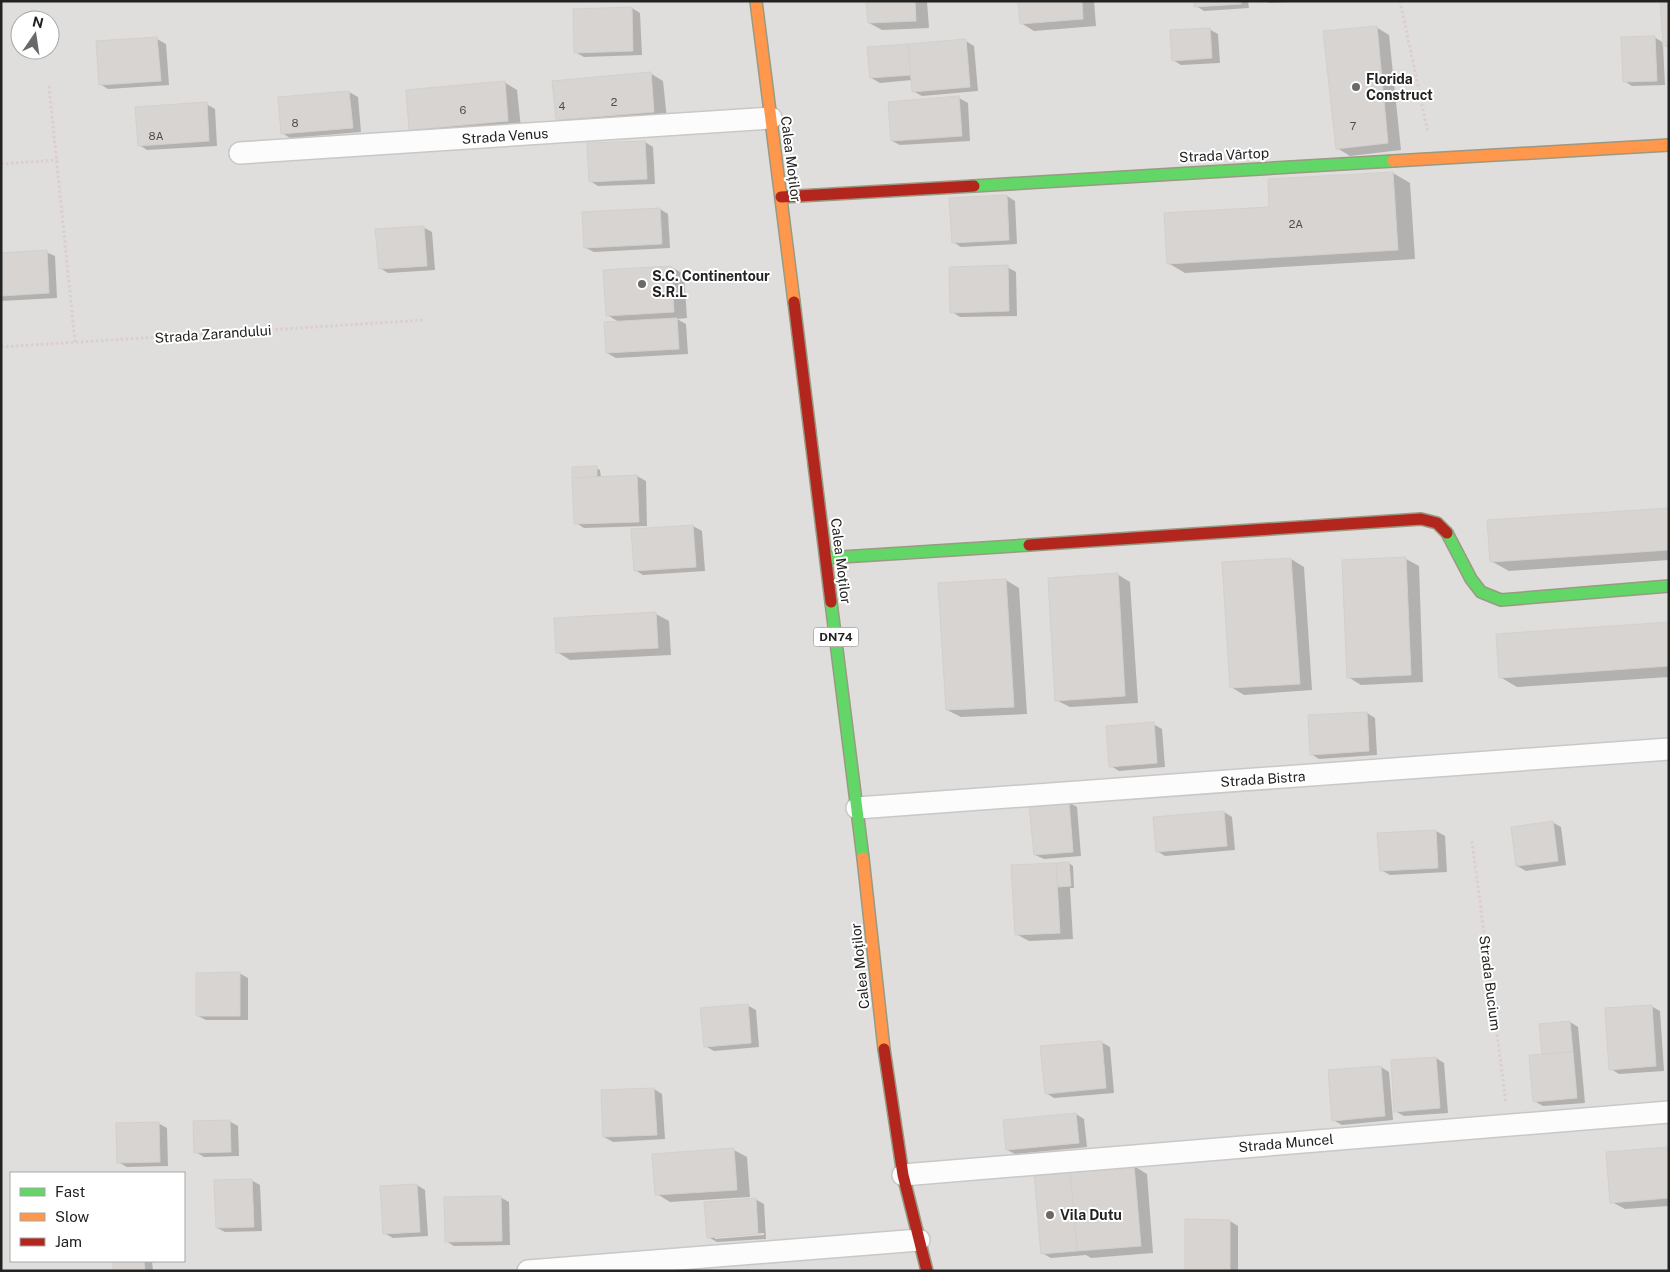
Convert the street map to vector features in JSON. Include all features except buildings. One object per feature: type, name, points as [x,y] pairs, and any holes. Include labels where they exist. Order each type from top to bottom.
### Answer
[{"type":"street","name":"Calea Moților","points":[[756,1],[857,808],[887,1070],[903,1175],[927,1271]]},
{"type":"street","name":"Strada Venus","points":[[240,153],[771,118]]},
{"type":"street","name":"Strada Vârtop","points":[[781,197],[1669,144]]},
{"type":"street","points":[[826,558],[1421,519],[1437,523],[1449,535],[1481,592],[1501,600],[1669,586]]},
{"type":"street","name":"Strada Bistra","points":[[857,808],[1669,749]]},
{"type":"street","name":"Strada Muncel","points":[[903,1175],[1669,1112]]},
{"type":"street","points":[[528,1271],[919,1240]]},
{"type":"path","points":[[1400,1],[1433,158]]},
{"type":"path","points":[[49,86],[75,342]]},
{"type":"path","points":[[1,164],[57,160]]},
{"type":"path","name":"Strada Zarandului","points":[[1,347],[424,320]]},
{"type":"path","name":"Strada Bucium","points":[[1472,841],[1508,1124]]},
{"type":"shaded area","points":[[1,1],[1669,1],[1669,1271],[1,1271]]},
{"type":"traffic: fast","points":[[974,186],[1393,161]]},
{"type":"traffic: fast","points":[[1447,533],[1471,579],[1481,592],[1501,600],[1669,586]]},
{"type":"traffic: fast","points":[[826,558],[1029,545]]},
{"type":"traffic: fast","points":[[831,602],[863,858]]},
{"type":"traffic: slow","points":[[756,1],[794,302]]},
{"type":"traffic: slow","points":[[1393,161],[1669,145]]},
{"type":"traffic: slow","points":[[863,858],[884,1049]]},
{"type":"traffic: jam","points":[[781,197],[974,186]]},
{"type":"traffic: jam","points":[[794,302],[831,602]]},
{"type":"traffic: jam","points":[[1029,545],[1421,519],[1437,523],[1447,533]]},
{"type":"traffic: jam","points":[[884,1049],[903,1175],[927,1271]]},
{"type":"place","name":"Florida Construct","points":[[1356,87]]},
{"type":"place","name":"S.C. Continentour S.R.L","points":[[642,284]]},
{"type":"place","name":"Vila Dutu","points":[[1050,1215]]}]
